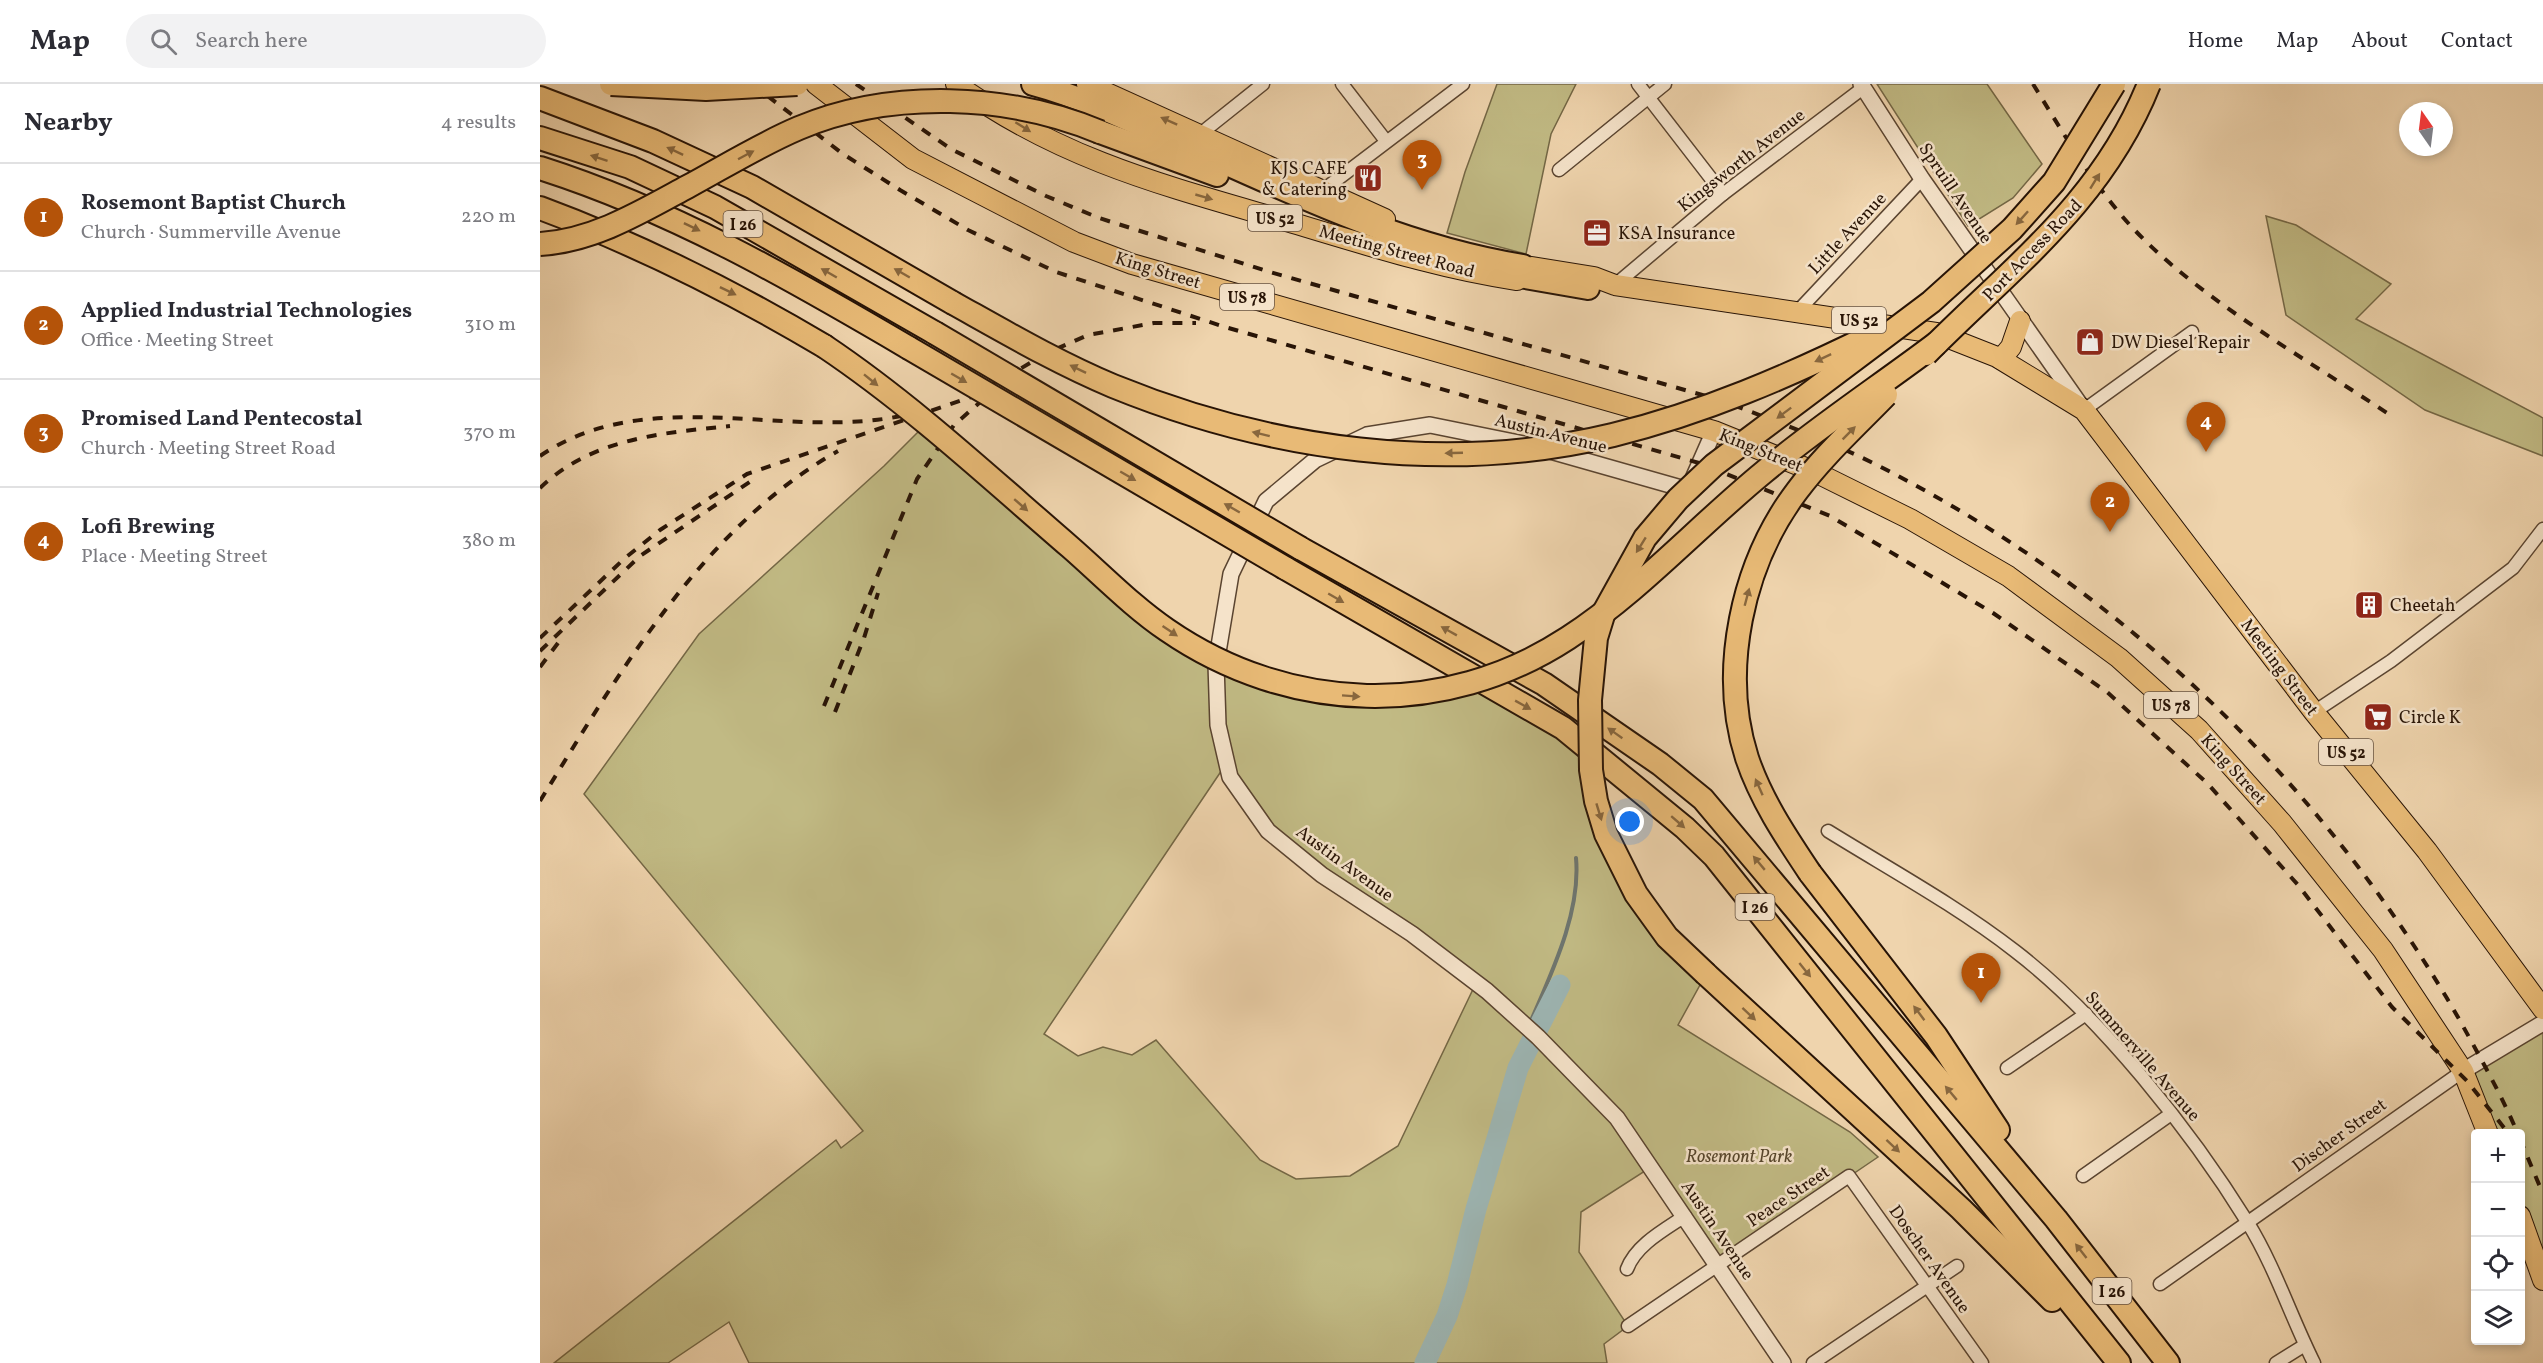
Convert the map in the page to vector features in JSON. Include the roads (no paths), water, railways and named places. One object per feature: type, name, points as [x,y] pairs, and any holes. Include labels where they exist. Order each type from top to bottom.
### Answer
[{"type":"highway","points":[[611,84],[706,89],[797,84]]},
{"type":"highway","points":[[1033,84],[1110,112],[1301,197],[1391,231],[1450,251],[1523,266]]},
{"type":"highway","name":"Port Access Road","points":[[1931,302],[2012,229],[2054,182],[2114,84]]},
{"type":"highway","name":"Port Access Road","points":[[1937,343],[2026,260],[2071,212],[2109,158],[2149,84]]},
{"type":"highway","points":[[540,98],[653,141],[752,187],[953,303],[1079,370],[1170,408],[1288,440],[1352,450],[1427,454],[1532,449],[1604,437],[1656,423],[1782,377],[1878,332],[1931,302]]},
{"type":"highway","points":[[540,244],[586,236],[628,218],[799,128],[853,112],[926,102],[996,103],[1054,114],[1412,248],[1485,269],[1588,288]]},
{"type":"highway","name":"I 26","points":[[540,138],[630,167],[715,207],[935,333],[1300,548],[1544,684],[1660,764],[1703,799],[2056,1219],[2168,1363]]},
{"type":"highway","name":"I 26","points":[[540,168],[598,186],[690,226],[788,277],[1563,728],[1685,828],[1714,856],[2119,1363]]},
{"type":"highway","points":[[540,208],[663,259],[747,300],[824,346],[926,424],[1166,629],[1214,657],[1269,680],[1326,694],[1377,697],[1423,692],[1498,674],[1569,637],[1639,585],[1764,471],[1937,343]]},
{"type":"highway","points":[[1931,302],[1714,465],[1678,499],[1645,538],[1604,612],[1596,639],[1590,700],[1591,770],[1596,801],[1606,834],[1636,894],[1668,937],[1961,1209],[2111,1363]]},
{"type":"highway","points":[[1937,343],[1841,441],[1796,492],[1765,546],[1745,604],[1736,660],[1736,698],[1740,728],[1760,790],[1781,830],[1810,873],[1936,1036],[2056,1219]]},
{"type":"main road","name":"King Street","points":[[816,84],[912,159],[1074,243],[1132,264],[1714,431],[1813,471],[1910,519],[2008,576],[2119,658],[2199,730],[2282,823],[2383,950],[2463,1071],[2486,1129]]},
{"type":"main road","name":"Meeting Street Road","points":[[956,84],[1032,132],[1082,156],[1136,177],[1432,262],[1498,277],[1588,288],[1616,285]]},
{"type":"main road","name":"Meeting Street Road","points":[[1087,84],[1449,247],[1523,266],[1594,277],[1616,285],[1936,333],[2001,359],[2084,410]]},
{"type":"main road","points":[[2001,359],[2011,346],[2020,321]]},
{"type":"main road","name":"Meeting Street","points":[[2084,410],[2314,712],[2427,851],[2543,1009]]},
{"type":"main road","points":[[2525,1230],[2543,1280]]},
{"type":"street","points":[[1199,135],[1263,84]]},
{"type":"street","points":[[1342,84],[1386,141]]},
{"type":"street","points":[[1323,191],[1463,84]]},
{"type":"street","points":[[1638,84],[1724,194]]},
{"type":"street","points":[[1559,170],[1665,84]]},
{"type":"street","name":"Spruill Avenue","points":[[1862,86],[1922,179],[2084,410]]},
{"type":"street","name":"Kingsworth Avenue","points":[[1616,285],[1724,194],[1862,86]]},
{"type":"street","name":"Little Avenue","points":[[1798,311],[1922,179]]},
{"type":"street","points":[[2084,410],[2192,332]]},
{"type":"street","name":"Austin Avenue","points":[[1714,431],[1688,490],[1526,444],[1430,425],[1367,435],[1315,460],[1266,501],[1231,574],[1216,664],[1218,725],[1230,777],[1268,831],[1322,875],[1444,958],[1527,1025],[1617,1118],[1784,1363]]},
{"type":"street","points":[[2314,712],[2391,661],[2512,568],[2543,529]]},
{"type":"street","name":"Summerville Avenue","points":[[1828,831],[1958,912],[2016,952],[2086,1014],[2171,1114],[2248,1224],[2314,1363]]},
{"type":"street","points":[[2007,1068],[2086,1014]]},
{"type":"street","name":"Discher Street","points":[[2160,1284],[2463,1071],[2543,1023]]},
{"type":"street","points":[[2082,1176],[2171,1114]]},
{"type":"street","name":"Peace Street","points":[[1628,1326],[1848,1176]]},
{"type":"street","name":"Doscher Avenue","points":[[1848,1176],[1982,1363]]},
{"type":"street","points":[[1627,1269],[1630,1260],[1647,1243],[1685,1216]]},
{"type":"street","points":[[1814,1363],[1957,1266]]},
{"type":"street","points":[[2276,1363],[2305,1345]]},
{"type":"waterway","points":[[1530,1023],[1563,943],[1574,900],[1576,858]]},
{"type":"waterway","points":[[1425,1363],[1447,1316],[1457,1285],[1476,1209],[1518,1068],[1560,985]]},
{"type":"waterway","points":[[1429,1363],[1486,1148],[1527,1030]]},
{"type":"railway","points":[[752,84],[843,154],[900,190],[968,230],[1056,272],[1225,327],[1699,463],[1830,516],[1993,613],[2107,692],[2208,784],[2298,885],[2392,1007],[2467,1081],[2505,1129]]},
{"type":"railway","points":[[856,84],[951,149],[1046,196],[1099,218],[1270,272],[1720,400],[1856,455],[1965,513],[2050,569],[2131,631],[2208,699],[2279,772],[2345,850],[2405,932],[2459,1019],[2516,1129]]},
{"type":"railway","points":[[2033,84],[2094,180],[2143,239],[2174,267],[2244,320],[2387,413]]},
{"type":"railway","points":[[540,638],[625,558],[660,530],[747,474],[974,396],[1047,353],[1088,335],[1154,323],[1196,323]]},
{"type":"railway","points":[[824,706],[917,479],[954,425],[986,397]]},
{"type":"railway","points":[[540,456],[581,434],[625,422],[670,418],[856,422],[901,416]]},
{"type":"railway","points":[[540,488],[560,471],[605,448],[654,436],[730,426]]},
{"type":"railway","points":[[540,801],[634,654],[668,606],[705,562],[745,520],[789,483],[838,451]]},
{"type":"railway","points":[[540,651],[640,556],[757,477]]},
{"type":"railway","points":[[835,712],[864,638],[878,593]]},
{"type":"railway","points":[[540,667],[558,643]]},
{"type":"railway","points":[[2525,1151],[2543,1194]]},
{"type":"place","name":"KJS CAFE & Catering","points":[[1368,178]]},
{"type":"place","name":"Promised Land Pentecostal","points":[[1422,190]]},
{"type":"place","name":"KSA Insurance","points":[[1597,233]]},
{"type":"place","name":"DW Diesel Repair","points":[[2090,342]]},
{"type":"place","name":"Lofi Brewing","points":[[2206,452]]},
{"type":"place","name":"Applied Industrial Technologies","points":[[2110,532]]},
{"type":"place","name":"Cheetah","points":[[2369,605]]},
{"type":"place","name":"Circle K","points":[[2378,717]]},
{"type":"place","name":"Rosemont Baptist Church","points":[[1981,1003]]},
{"type":"park label","name":"Rosemont Park","points":[[1739,1156]]}]
